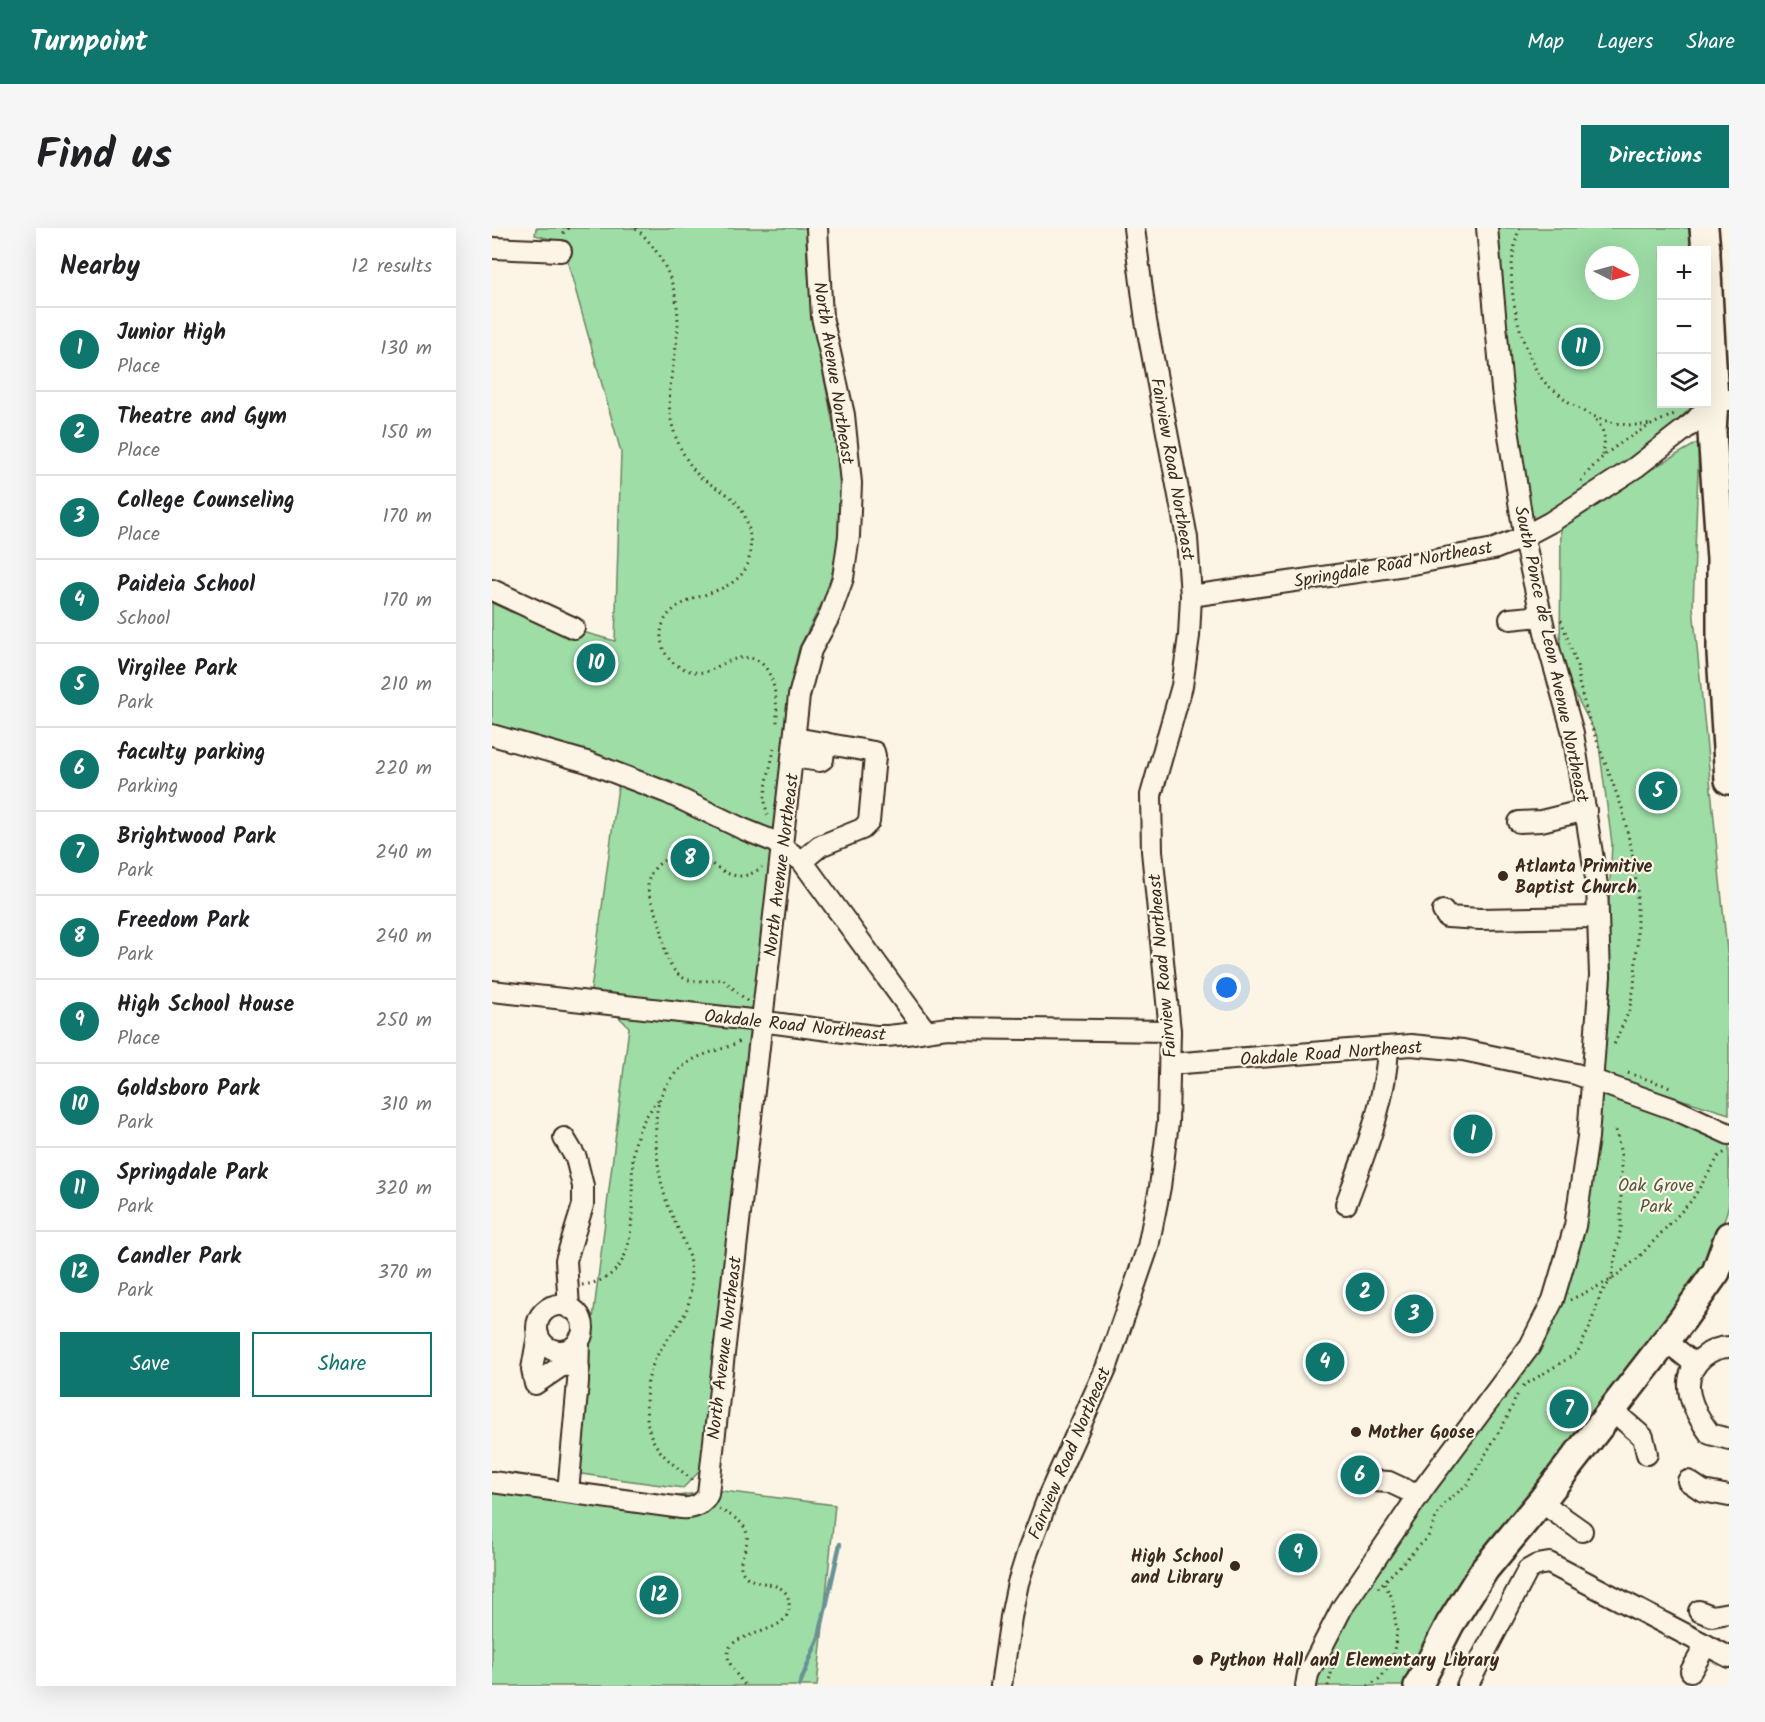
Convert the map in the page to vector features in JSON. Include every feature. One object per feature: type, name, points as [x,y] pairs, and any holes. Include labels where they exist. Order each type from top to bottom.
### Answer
[{"type":"highway","points":[[1704,228],[1705,246]]},
{"type":"highway","points":[[1711,300],[1721,400],[1712,433],[1725,616],[1721,653],[1729,770]]},
{"type":"highway","points":[[1418,1686],[1450,1624],[1485,1569],[1541,1502],[1666,1341],[1716,1272],[1729,1236]]},
{"type":"street","name":"North Avenue Northeast","points":[[706,1506],[704,1501],[708,1494],[755,1021],[783,848],[788,745],[805,667],[811,650],[829,617],[843,578],[849,536],[851,483],[844,414],[822,317],[817,228]]},
{"type":"street","name":"Fairview Road Northeast","points":[[1001,1686],[1011,1617],[1028,1551],[1049,1495],[1107,1366],[1148,1247],[1155,1217],[1168,1122],[1170,1031],[1152,851],[1151,795],[1182,686],[1189,636],[1191,596],[1187,538],[1146,321],[1134,228]]},
{"type":"street","name":"South Ponce de Leon Avenue Northeast","points":[[1306,1686],[1308,1674],[1342,1608],[1419,1496],[1530,1346],[1538,1331],[1553,1300],[1575,1226],[1588,1137],[1600,976],[1597,885],[1573,733],[1551,617],[1524,536],[1502,389],[1487,228]]},
{"type":"street","points":[[492,248],[562,242]]},
{"type":"street","name":"Springdale Road Northeast","points":[[1191,596],[1458,557],[1494,549],[1524,536],[1587,500],[1636,467],[1721,400]]},
{"type":"street","points":[[492,590],[574,628]]},
{"type":"street","points":[[1510,619],[1551,617]]},
{"type":"street","points":[[492,735],[587,762],[658,789],[773,841],[802,861],[925,1030]]},
{"type":"street","points":[[788,745],[825,743],[874,752],[869,822],[862,829],[820,846],[802,861]]},
{"type":"street","points":[[1519,822],[1541,821],[1586,810]]},
{"type":"street","points":[[1443,911],[1447,916],[1480,919],[1598,917]]},
{"type":"street","name":"Oakdale Road Northeast","points":[[492,991],[875,1036],[892,1037],[925,1030],[950,1028],[1170,1031]]},
{"type":"street","name":"Oakdale Road Northeast","points":[[1170,1064],[1411,1045],[1463,1050],[1554,1068],[1593,1080],[1674,1109],[1729,1134]]},
{"type":"street","points":[[1346,1204],[1365,1154],[1381,1097],[1388,1047]]},
{"type":"street","points":[[564,1138],[576,1158],[583,1186],[583,1205],[566,1260],[568,1308]]},
{"type":"street","points":[[538,1335],[541,1342],[548,1348],[565,1351],[573,1347],[582,1332],[582,1323],[578,1315],[568,1308],[554,1306],[540,1316],[532,1370],[535,1383],[563,1365],[579,1368]]},
{"type":"street","points":[[568,1492],[579,1368],[579,1340]]},
{"type":"street","points":[[1666,1341],[1695,1364]]},
{"type":"street","points":[[1729,1347],[1709,1352],[1695,1364],[1689,1388],[1695,1414],[1710,1434],[1729,1439]]},
{"type":"street","points":[[1612,1410],[1643,1437],[1647,1454]]},
{"type":"street","points":[[1357,1480],[1389,1482],[1419,1496]]},
{"type":"street","points":[[1688,1481],[1703,1491],[1729,1496]]},
{"type":"street","points":[[492,1482],[682,1508],[706,1506]]},
{"type":"street","points":[[1541,1502],[1582,1531]]},
{"type":"street","points":[[1467,1686],[1528,1570],[1549,1563],[1729,1657]]},
{"type":"street","points":[[1699,1611],[1713,1616],[1729,1613]]},
{"type":"street","points":[[1691,1671],[1706,1645]]},
{"type":"path","points":[[562,242],[569,228]]},
{"type":"path","points":[[636,228],[645,236],[664,263],[677,298],[678,338],[668,393],[670,416],[675,435],[688,461],[700,476],[732,498],[740,507],[750,536],[747,564],[737,577],[711,594],[678,605],[669,613],[664,621],[661,634],[664,650],[674,663],[689,670],[712,671],[728,662],[744,658],[762,665],[773,680],[776,730]]},
{"type":"path","points":[[1518,228],[1513,253],[1511,285],[1524,339],[1542,380],[1569,403],[1595,418],[1629,425],[1652,424]]},
{"type":"path","points":[[1581,482],[1593,464],[1627,438],[1680,411]]},
{"type":"path","points":[[1595,418],[1603,429],[1605,439],[1603,456]]},
{"type":"path","points":[[1551,617],[1577,665],[1588,717],[1622,808],[1633,857],[1637,890],[1638,947],[1634,987],[1629,1011],[1613,1048]]},
{"type":"path","points":[[771,819],[767,813],[766,794],[788,745]]},
{"type":"path","points":[[574,1286],[606,1280],[624,1256],[632,1229],[632,1161],[636,1139],[668,1081],[682,1066],[704,1054],[741,1041],[755,1021],[723,979],[689,981],[673,969],[664,951],[660,924],[648,893],[648,883],[656,867],[680,853],[696,854],[725,874],[740,876],[756,872],[766,865]]},
{"type":"path","points":[[1618,1069],[1670,1087]]},
{"type":"path","points":[[659,1098],[656,1135],[659,1172],[669,1209],[687,1246],[691,1289],[690,1303],[685,1316],[658,1355],[650,1374],[646,1395],[648,1424],[651,1438],[660,1452],[695,1483]]},
{"type":"path","points":[[1371,1595],[1428,1537],[1437,1515],[1446,1502],[1468,1484],[1507,1418],[1519,1390],[1577,1353],[1589,1329],[1601,1293],[1611,1280],[1621,1227],[1621,1155],[1615,1126]]},
{"type":"path","points":[[1548,1308],[1556,1308],[1611,1280],[1638,1258],[1692,1200],[1719,1155],[1729,1150]]},
{"type":"path","points":[[706,1506],[738,1520],[746,1529],[748,1540],[741,1563],[744,1575],[753,1581],[780,1587],[789,1603],[788,1614],[780,1624],[739,1638],[731,1647],[728,1656],[729,1663],[746,1686]]},
{"type":"path","points":[[1368,1686],[1378,1679],[1392,1663],[1397,1632],[1392,1597],[1384,1582],[1369,1569]]},
{"type":"path","points":[[1328,1686],[1334,1662]]},
{"type":"green space","points":[[536,228],[806,228],[812,316],[836,439],[841,492],[839,537],[834,567],[825,597],[799,648],[789,691],[756,1013],[701,1470],[683,1488],[574,1473],[629,1027],[591,990],[621,764],[492,728],[492,603],[511,612],[615,641],[621,452],[562,242],[535,235]]},
{"type":"green space","points":[[1489,228],[1689,228],[1691,246],[1657,246],[1657,408],[1691,408],[1650,446],[1538,519],[1528,522]]},
{"type":"green space","points":[[1699,442],[1693,607],[1729,971],[1729,1114],[1609,1077],[1603,1073],[1600,1065],[1612,844],[1598,738],[1560,665],[1561,523]]},
{"type":"green space","name":"Oak Grove Park","points":[[1597,1084],[1729,1142],[1729,1205],[1713,1257],[1412,1686],[1306,1686],[1308,1674],[1530,1346],[1577,1224]]},
{"type":"green space","points":[[492,1477],[666,1498],[714,1490],[835,1505],[817,1686],[492,1686]]},
{"type":"waterway","points":[[799,1686],[819,1637],[840,1544]]},
{"type":"place","name":"Springdale Park","points":[[1581,347]]},
{"type":"place","name":"Goldsboro Park","points":[[596,663]]},
{"type":"place","name":"Virgilee Park","points":[[1658,791]]},
{"type":"place","name":"Freedom Park","points":[[690,858]]},
{"type":"place","name":"Atlanta Primitive Baptist Church","points":[[1503,876]]},
{"type":"place","name":"Junior High","points":[[1473,1134]]},
{"type":"place","name":"Theatre and Gym","points":[[1365,1292]]},
{"type":"place","name":"College Counseling","points":[[1414,1314]]},
{"type":"place","name":"Paideia School","points":[[1325,1362]]},
{"type":"place","name":"Brightwood Park","points":[[1569,1409]]},
{"type":"place","name":"Mother Goose","points":[[1356,1432]]},
{"type":"place","name":"faculty parking","points":[[1360,1475]]},
{"type":"place","name":"High School House","points":[[1298,1553]]},
{"type":"place","name":"High School and Library","points":[[1235,1566]]},
{"type":"place","name":"Candler Park","points":[[659,1595]]},
{"type":"place","name":"Python Hall and Elementary Library","points":[[1198,1660]]}]
